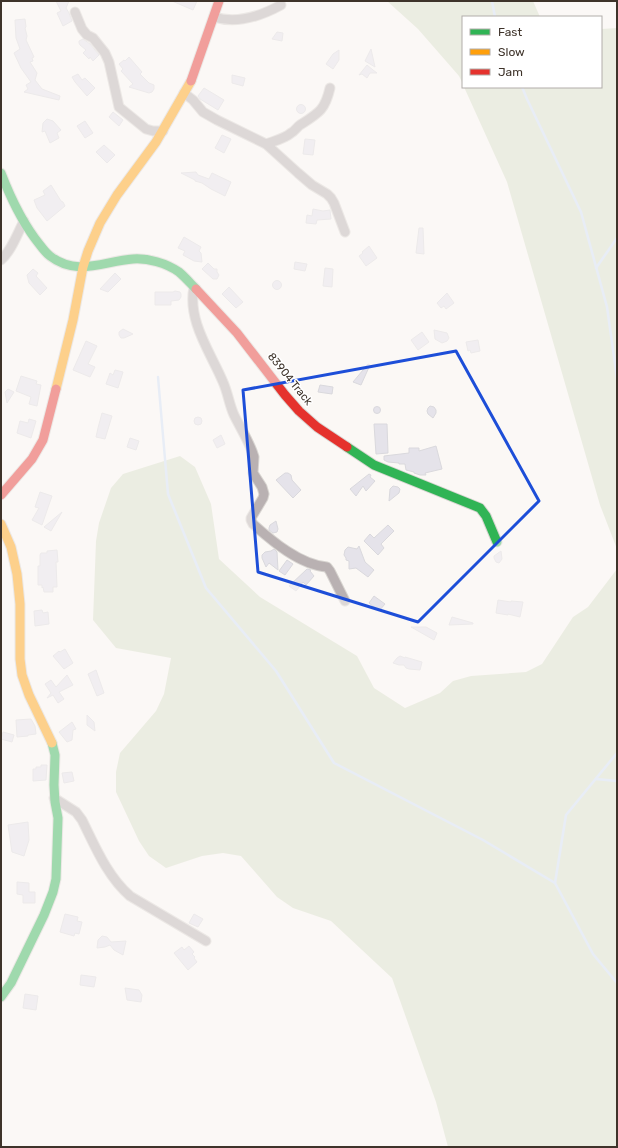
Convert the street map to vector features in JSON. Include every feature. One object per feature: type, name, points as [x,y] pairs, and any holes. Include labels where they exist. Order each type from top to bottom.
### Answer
[{"type":"street","points":[[1,494],[32,459],[43,440],[72,320],[83,266],[88,251],[117,195],[156,142],[192,80],[219,1]]},
{"type":"street","points":[[214,17],[223,20],[233,20],[260,14],[281,5]]},
{"type":"street","points":[[75,12],[82,29],[87,35],[93,38],[105,53],[109,62],[119,107],[146,129],[163,131]]},
{"type":"street","points":[[266,144],[288,135],[300,125],[312,118],[325,104],[330,88]]},
{"type":"street","points":[[184,93],[193,100],[203,112],[266,144],[298,174],[331,198],[345,232]]},
{"type":"street","name":"83904 Track","points":[[1,173],[15,207],[32,235],[46,253],[59,262],[76,266],[96,267],[135,259],[145,260],[174,268],[180,272],[206,299],[241,338],[285,395],[299,411],[317,427],[374,465],[480,508],[486,516],[497,542]]},
{"type":"street","points":[[1,260],[10,248],[24,221]]},
{"type":"street","points":[[194,286],[192,296],[199,329],[224,384],[234,414],[252,450],[254,457],[253,473],[264,490],[263,498],[253,515],[253,524],[262,533],[287,551],[318,566],[327,567],[345,601]]},
{"type":"street","points":[[1,524],[11,547],[18,574],[20,604],[20,659],[22,675],[29,695],[53,745],[55,755],[54,798],[58,818],[56,879],[53,892],[44,915],[11,983],[1,997]]},
{"type":"street","points":[[54,798],[76,812],[82,820],[113,878],[120,888],[130,896],[206,941]]},
{"type":"highlighted area","points":[[456,351],[539,501],[418,622],[258,572],[243,390]]},
{"type":"green space","points":[[387,1],[533,1],[540,16],[462,16],[462,82],[459,76],[418,29]]},
{"type":"green space","points":[[617,28],[617,549],[600,505],[507,182],[464,88],[602,88],[602,29]]},
{"type":"green space","points":[[180,456],[195,467],[211,504],[219,559],[260,597],[357,656],[374,688],[405,708],[440,693],[453,681],[471,676],[526,672],[542,664],[573,617],[588,607],[617,569],[617,1147],[448,1147],[436,1102],[392,978],[331,921],[293,908],[277,897],[241,856],[223,853],[202,856],[166,868],[149,856],[139,841],[116,792],[116,772],[120,753],[156,711],[164,694],[171,658],[116,648],[93,620],[96,541],[99,523],[111,488],[123,474]]},
{"type":"building","points":[[56,1],[69,1],[66,8],[72,21],[63,26],[57,13],[61,11]]},
{"type":"building","points":[[172,1],[197,1],[193,10]]},
{"type":"building","points":[[25,19],[26,40],[34,57],[32,58],[33,61],[30,62],[37,73],[35,80],[42,89],[60,96],[59,100],[24,92],[28,89],[26,85],[31,82],[21,68],[14,53],[20,49],[16,38],[15,20]]},
{"type":"building","points":[[277,32],[283,33],[282,41],[272,39]]},
{"type":"building","points":[[83,39],[90,44],[99,55],[93,61],[90,57],[89,59],[83,53],[86,50],[80,45],[79,41]]},
{"type":"building","points":[[371,49],[375,67],[365,61]]},
{"type":"building","points":[[339,50],[339,60],[333,69],[326,64],[333,54]]},
{"type":"building","points":[[129,57],[142,72],[140,74],[149,83],[154,85],[152,92],[149,93],[129,87],[133,84],[121,71],[123,69],[119,64]]},
{"type":"building","points":[[367,65],[377,73],[370,73],[367,78],[362,74],[359,75]]},
{"type":"building","points":[[78,74],[82,80],[85,78],[95,88],[87,96],[72,77]]},
{"type":"building","points":[[232,75],[245,78],[243,86],[232,83]]},
{"type":"building","points":[[204,88],[224,100],[218,110],[200,99],[198,96]]},
{"type":"building","points":[[301,104],[306,109],[301,114],[296,109]]},
{"type":"building","points":[[113,112],[123,120],[119,126],[109,117]]},
{"type":"building","points":[[47,119],[53,121],[61,130],[57,133],[59,138],[50,143],[45,131],[42,132],[43,123]]},
{"type":"building","points":[[85,121],[93,133],[85,138],[77,126]]},
{"type":"building","points":[[222,135],[231,139],[224,153],[215,148]]},
{"type":"building","points":[[305,139],[315,140],[313,155],[303,154]]},
{"type":"building","points":[[104,145],[115,155],[107,163],[96,152]]},
{"type":"building","points":[[196,172],[198,175],[209,179],[212,173],[231,182],[225,196],[181,173]]},
{"type":"building","points":[[51,185],[65,206],[47,221],[37,208],[34,200],[45,195],[43,191]]},
{"type":"building","points":[[313,209],[323,211],[330,210],[331,219],[317,220],[316,224],[306,223],[307,215],[312,216]]},
{"type":"building","points":[[419,228],[423,228],[424,254],[416,253]]},
{"type":"building","points":[[184,237],[201,247],[199,251],[201,253],[202,262],[194,261],[183,255],[185,251],[178,248]]},
{"type":"building","points":[[369,246],[377,258],[366,266],[359,256]]},
{"type":"building","points":[[295,262],[307,264],[305,271],[294,269]]},
{"type":"building","points":[[208,263],[214,269],[217,269],[219,275],[217,279],[213,279],[202,269]]},
{"type":"building","points":[[325,268],[333,269],[332,287],[323,286]]},
{"type":"building","points":[[33,269],[38,273],[36,276],[47,288],[40,295],[29,283],[27,275]]},
{"type":"building","points":[[115,273],[121,279],[108,292],[100,289]]},
{"type":"building","points":[[275,281],[279,281],[281,285],[279,289],[275,289],[273,287],[273,283]]},
{"type":"building","points":[[229,287],[243,302],[236,308],[222,294]]},
{"type":"building","points":[[155,292],[180,292],[181,294],[179,300],[171,301],[171,305],[155,305]]},
{"type":"building","points":[[447,293],[454,303],[446,309],[444,306],[441,308],[437,303]]},
{"type":"building","points":[[123,329],[133,334],[121,338],[119,332]]},
{"type":"building","points":[[434,330],[447,333],[449,338],[447,341],[442,343],[435,339]]},
{"type":"building","points":[[422,332],[429,342],[418,350],[411,340]]},
{"type":"building","points":[[478,340],[480,351],[471,353],[470,350],[468,351],[466,342]]},
{"type":"building","points":[[86,341],[97,346],[88,364],[95,367],[90,377],[73,370]]},
{"type":"building","points":[[368,364],[370,365],[361,385],[353,382]]},
{"type":"building","points":[[115,370],[123,372],[118,388],[106,384],[110,373],[113,375]]},
{"type":"building","points":[[21,376],[37,381],[36,384],[41,385],[37,406],[29,404],[31,397],[16,391]]},
{"type":"building","points":[[320,385],[333,387],[332,394],[318,392]]},
{"type":"building","points":[[8,389],[14,392],[7,403],[5,392]]},
{"type":"building","points":[[377,406],[380,407],[380,413],[377,414],[374,413],[373,410],[374,407]]},
{"type":"building","points":[[430,406],[434,407],[436,410],[433,418],[427,411]]},
{"type":"building","points":[[102,413],[112,416],[105,439],[96,437]]},
{"type":"building","points":[[196,417],[200,417],[202,421],[200,425],[196,425],[194,423],[194,419]]},
{"type":"building","points":[[29,419],[36,421],[31,438],[17,433],[20,421],[28,423]]},
{"type":"building","points":[[374,424],[387,424],[388,453],[376,454]]},
{"type":"building","points":[[221,435],[225,444],[217,448],[213,440]]},
{"type":"building","points":[[130,438],[139,441],[136,450],[127,447]]},
{"type":"building","points":[[436,446],[442,469],[425,473],[426,475],[420,475],[406,470],[405,464],[388,462],[384,460],[384,456],[409,453],[409,448],[419,448],[419,451]]},
{"type":"building","points":[[285,473],[291,475],[292,480],[301,490],[293,498],[276,480]]},
{"type":"building","points":[[369,474],[375,481],[366,491],[363,486],[356,496],[350,489]]},
{"type":"building","points":[[393,486],[400,489],[399,493],[389,501],[390,489]]},
{"type":"building","points":[[40,492],[52,496],[42,525],[32,520],[39,508],[35,507]]},
{"type":"building","points":[[62,512],[51,531],[44,527]]},
{"type":"building","points":[[276,521],[278,529],[277,532],[273,533],[269,530],[269,528],[270,525]]},
{"type":"building","points":[[388,525],[394,531],[381,544],[384,548],[378,555],[364,541],[370,534],[374,538]]},
{"type":"building","points":[[359,546],[365,562],[374,570],[368,577],[356,568],[349,569],[349,561],[346,560],[344,555],[345,550],[348,547],[357,549]]},
{"type":"building","points":[[274,549],[277,552],[278,570],[269,563],[266,567],[262,558],[262,555],[265,552]]},
{"type":"building","points":[[57,550],[57,587],[53,587],[53,592],[44,592],[42,585],[38,585],[38,566],[40,566],[40,555],[41,553],[47,553],[47,551]]},
{"type":"building","points":[[501,551],[502,559],[499,563],[496,562],[494,556]]},
{"type":"building","points":[[287,560],[293,564],[285,575],[279,571]]},
{"type":"building","points":[[307,569],[311,570],[310,571],[314,576],[306,585],[303,582],[296,591],[289,586]]},
{"type":"building","points":[[374,596],[385,604],[379,611],[369,603]]},
{"type":"building","points":[[498,600],[523,602],[520,617],[496,613]]},
{"type":"building","points":[[42,610],[43,613],[48,612],[49,624],[35,626],[34,611]]},
{"type":"building","points":[[452,617],[473,623],[473,624],[449,625]]},
{"type":"building","points":[[411,627],[426,627],[437,633],[434,640]]},
{"type":"building","points":[[65,649],[73,663],[64,669],[53,656],[59,651],[60,652]]},
{"type":"building","points":[[400,656],[422,662],[420,670],[409,669],[404,665],[393,663]]},
{"type":"building","points":[[96,670],[104,693],[97,696],[88,674]]},
{"type":"building","points":[[67,675],[73,685],[59,692],[64,699],[58,703],[53,695],[47,698],[51,693],[45,684],[51,680],[56,687]]},
{"type":"building","points":[[87,715],[94,722],[95,731],[87,725]]},
{"type":"building","points":[[31,719],[35,726],[36,734],[17,737],[16,720]]},
{"type":"building","points":[[72,722],[76,729],[73,730],[72,740],[67,742],[59,732]]},
{"type":"building","points":[[3,732],[14,735],[12,742],[1,739]]},
{"type":"building","points":[[41,765],[47,765],[46,780],[33,781],[33,769],[36,769],[36,767],[41,767]]},
{"type":"building","points":[[72,772],[74,781],[64,783],[62,773]]},
{"type":"building","points":[[28,822],[29,840],[24,856],[12,852],[8,825]]},
{"type":"building","points":[[17,882],[29,883],[29,892],[35,892],[35,903],[23,903],[23,895],[17,894]]},
{"type":"building","points":[[65,914],[78,917],[77,921],[82,922],[79,934],[75,933],[74,936],[60,932]]},
{"type":"building","points":[[194,914],[203,919],[198,927],[189,923]]},
{"type":"building","points":[[102,936],[107,937],[111,942],[126,941],[123,955],[114,950],[110,945],[97,948],[98,940]]},
{"type":"building","points":[[189,946],[194,952],[192,954],[197,962],[188,970],[174,953],[182,947],[184,950]]},
{"type":"building","points":[[81,975],[96,977],[94,987],[80,985]]},
{"type":"building","points":[[125,988],[139,990],[142,995],[141,1002],[127,1000]]},
{"type":"building","points":[[25,994],[38,996],[36,1010],[23,1008]]},
{"type":"waterway","points":[[492,1],[495,16]]},
{"type":"waterway","points":[[522,88],[581,212],[607,307],[617,378]]},
{"type":"waterway","points":[[596,268],[617,238]]},
{"type":"waterway","points":[[158,377],[168,494],[206,588],[276,671],[334,763],[483,840],[555,883]]},
{"type":"waterway","points":[[617,753],[566,815],[555,883],[593,954],[617,983]]},
{"type":"waterway","points":[[596,779],[617,781]]},
{"type":"traffic: fast","points":[[1,173],[13,202],[28,229],[46,252],[60,262],[70,266],[80,267],[122,260],[151,260],[179,272],[196,289]]},
{"type":"traffic: fast","points":[[347,447],[374,465],[480,508],[486,516],[497,542]]},
{"type":"traffic: fast","points":[[1,997],[11,983],[44,915],[53,892],[56,879],[58,818],[54,785],[55,755],[52,743]]},
{"type":"traffic: slow","points":[[56,389],[73,320],[83,267],[100,223],[117,195],[156,142],[191,81]]},
{"type":"traffic: slow","points":[[1,524],[11,547],[17,574],[20,604],[20,659],[22,675],[29,695],[52,743]]},
{"type":"traffic: jam","points":[[191,81],[219,1]]},
{"type":"traffic: jam","points":[[196,289],[237,333],[299,411],[317,427],[347,447]]},
{"type":"traffic: jam","points":[[1,495],[32,459],[43,440],[56,389]]}]
